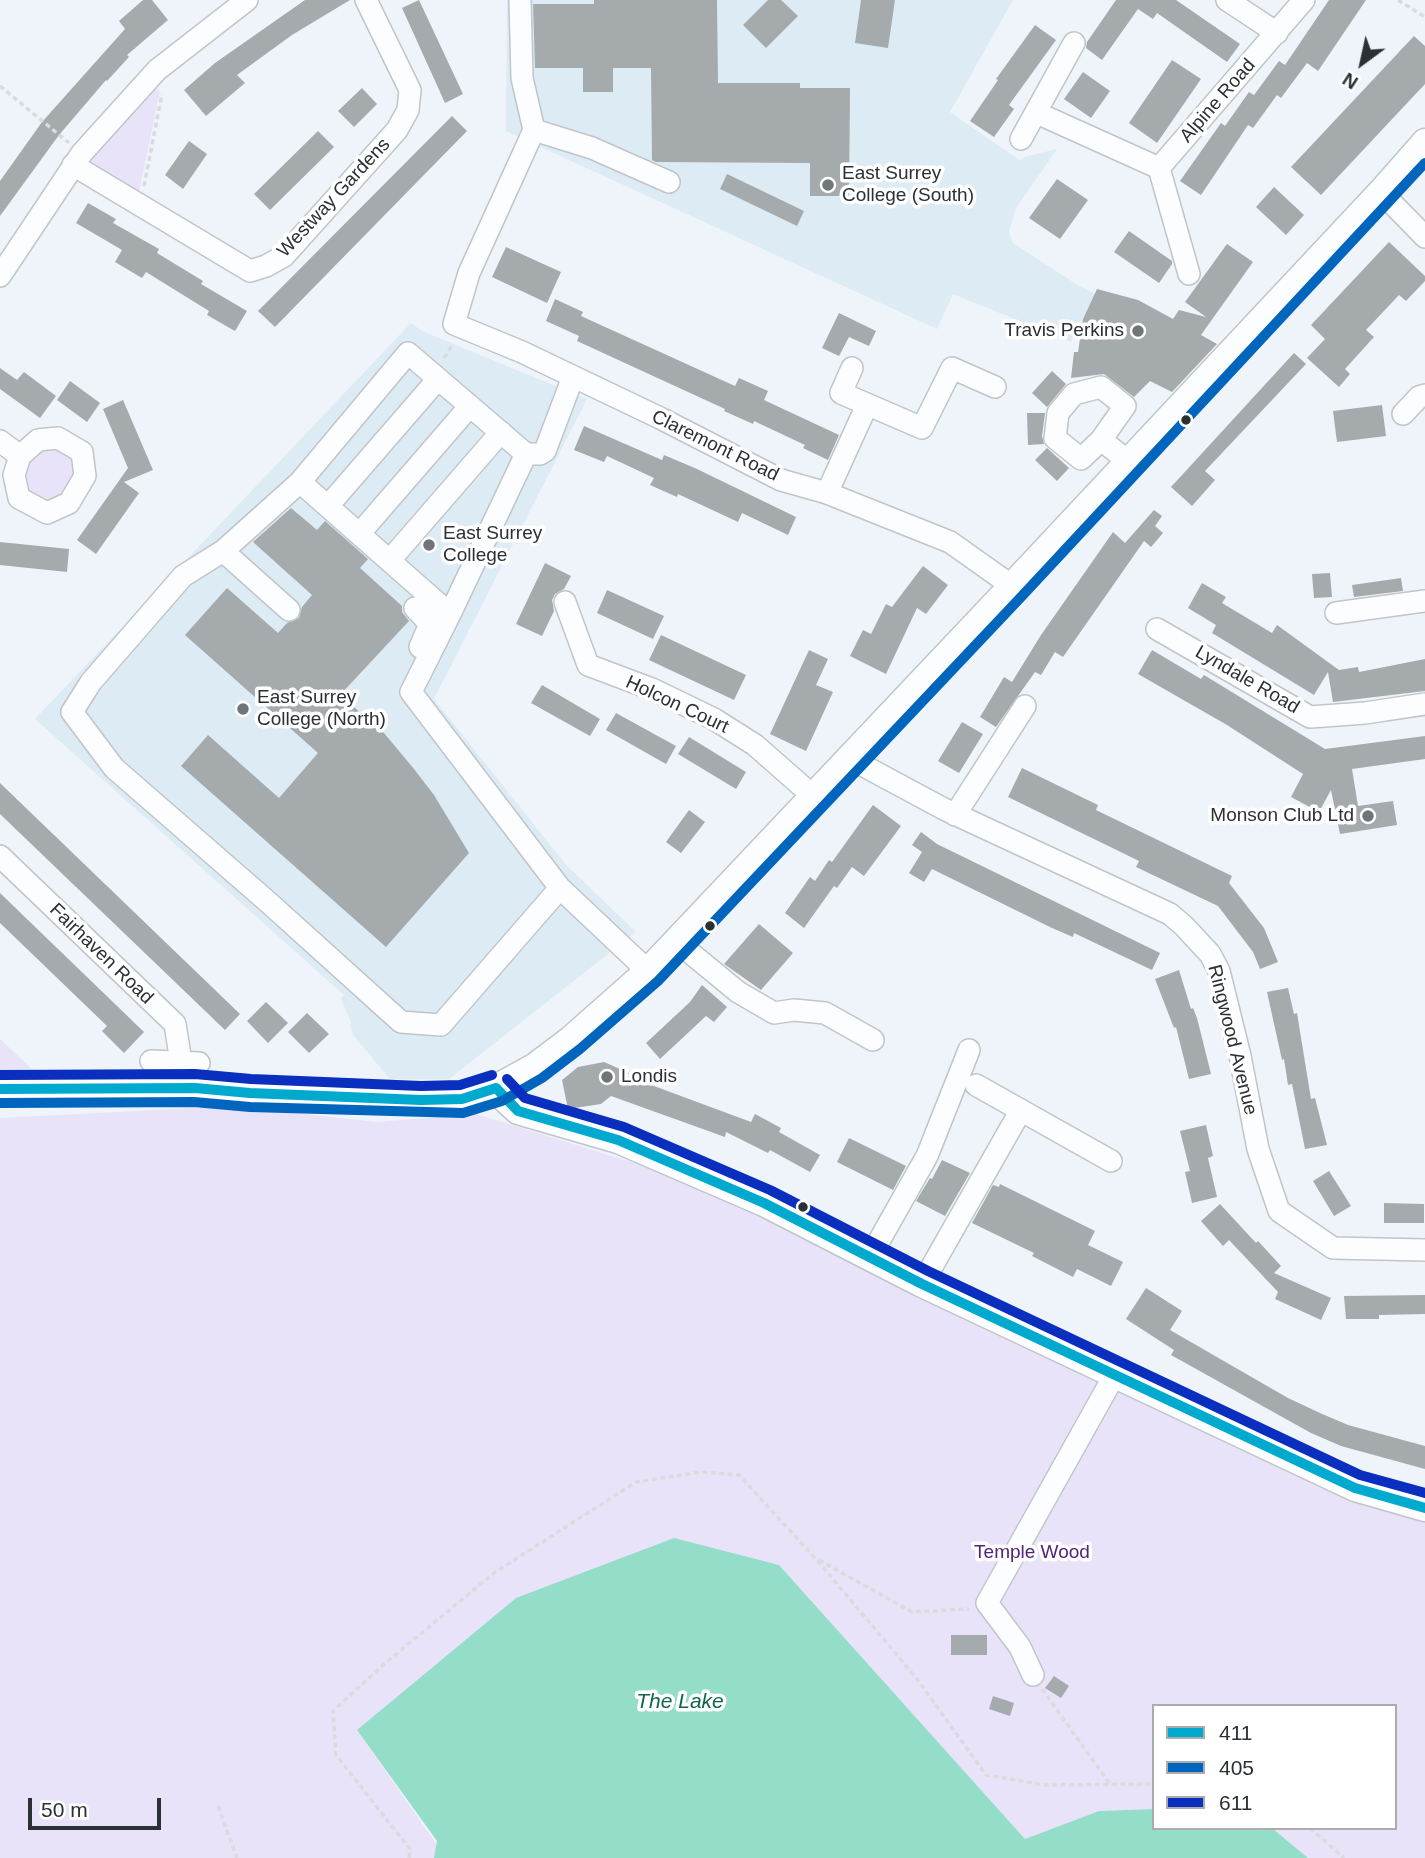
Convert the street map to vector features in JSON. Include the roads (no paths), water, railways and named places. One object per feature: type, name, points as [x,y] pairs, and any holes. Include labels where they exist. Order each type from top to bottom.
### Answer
[{"type":"main road","points":[[0,1089],[195,1088],[250,1093],[462,1099],[496,1088],[534,1067],[571,1039],[648,971],[1012,586],[1425,142]]},
{"type":"main road","points":[[496,1088],[518,1111],[618,1140],[764,1203],[922,1284],[1355,1488],[1425,1508]]},
{"type":"street","points":[[0,276],[78,159],[153,75],[247,0]]},
{"type":"street","name":"Westway Gardens","points":[[78,159],[140,205],[250,271],[266,266],[284,256],[397,130],[408,110],[411,90],[366,0]]},
{"type":"street","points":[[520,0],[522,78],[534,130],[592,148],[669,182]]},
{"type":"street","points":[[1227,0],[1277,33]]},
{"type":"street","name":"Alpine Road","points":[[1159,168],[1304,0]]},
{"type":"street","points":[[1021,139],[1074,43]]},
{"type":"street","points":[[1037,113],[1159,168],[1188,274]]},
{"type":"street","name":"Claremont Road","points":[[534,130],[469,273],[458,325],[573,377],[781,480],[827,493],[950,542],[1012,586]]},
{"type":"street","points":[[1381,192],[1425,237]]},
{"type":"street","points":[[560,888],[441,1025],[401,1022],[114,768],[72,712],[91,682],[184,576],[223,551],[300,482],[408,353],[526,454],[540,454],[545,451],[573,377]]},
{"type":"street","points":[[852,368],[841,393],[922,428],[951,368],[995,387]]},
{"type":"street","points":[[328,506],[436,377]]},
{"type":"street","points":[[1403,414],[1419,397],[1425,395]]},
{"type":"street","points":[[827,493],[867,405]]},
{"type":"street","points":[[360,533],[470,406]]},
{"type":"street","points":[[390,560],[501,432]]},
{"type":"street","points":[[0,440],[20,456]]},
{"type":"street","points":[[1101,440],[1128,461]]},
{"type":"street","points":[[411,692],[526,454]]},
{"type":"street","points":[[300,482],[450,614]]},
{"type":"street","points":[[223,551],[289,610]]},
{"type":"street","points":[[1336,613],[1425,601]]},
{"type":"street","name":"Holcon Court","points":[[565,602],[588,665],[652,690],[714,719],[755,745],[813,796]]},
{"type":"street","points":[[415,608],[430,624],[402,685],[411,692],[560,888],[648,971]]},
{"type":"street","name":"Lyndale Road","points":[[1157,629],[1310,717],[1365,713],[1425,704]]},
{"type":"street","points":[[955,815],[1025,706]]},
{"type":"street","name":"Ringwood Avenue","points":[[849,758],[955,815],[1170,914],[1210,954],[1219,971],[1240,1056],[1258,1149],[1279,1211],[1333,1248],[1425,1250]]},
{"type":"street","name":"Fairhaven Road","points":[[0,856],[175,1024],[190,1062],[151,1060]]},
{"type":"street","points":[[676,941],[738,992],[774,1013],[794,1010],[825,1013],[873,1040]]},
{"type":"street","points":[[870,1257],[927,1156],[969,1050]]},
{"type":"street","points":[[975,1085],[1111,1161]]},
{"type":"street","points":[[922,1284],[1021,1110]]},
{"type":"street","points":[[1033,1675],[1020,1647],[987,1602],[1114,1376]]},
{"type":"water","name":"The Lake","points":[[674,1538],[779,1565],[1025,1839],[1099,1811],[1152,1809],[1152,1830],[1274,1830],[1308,1858],[434,1858],[437,1841],[357,1730],[516,1598]]},
{"type":"place","name":"East Surrey College (South)","points":[[828,185]]},
{"type":"place","name":"Travis Perkins","points":[[1138,331]]},
{"type":"place","name":"East Surrey College","points":[[429,545]]},
{"type":"place","name":"East Surrey College (North)","points":[[243,709]]},
{"type":"place","name":"Monson Club Ltd","points":[[1368,816]]},
{"type":"place","name":"Londis","points":[[607,1077]]},
{"type":"park label","name":"Temple Wood","points":[[1032,1553]]}]
